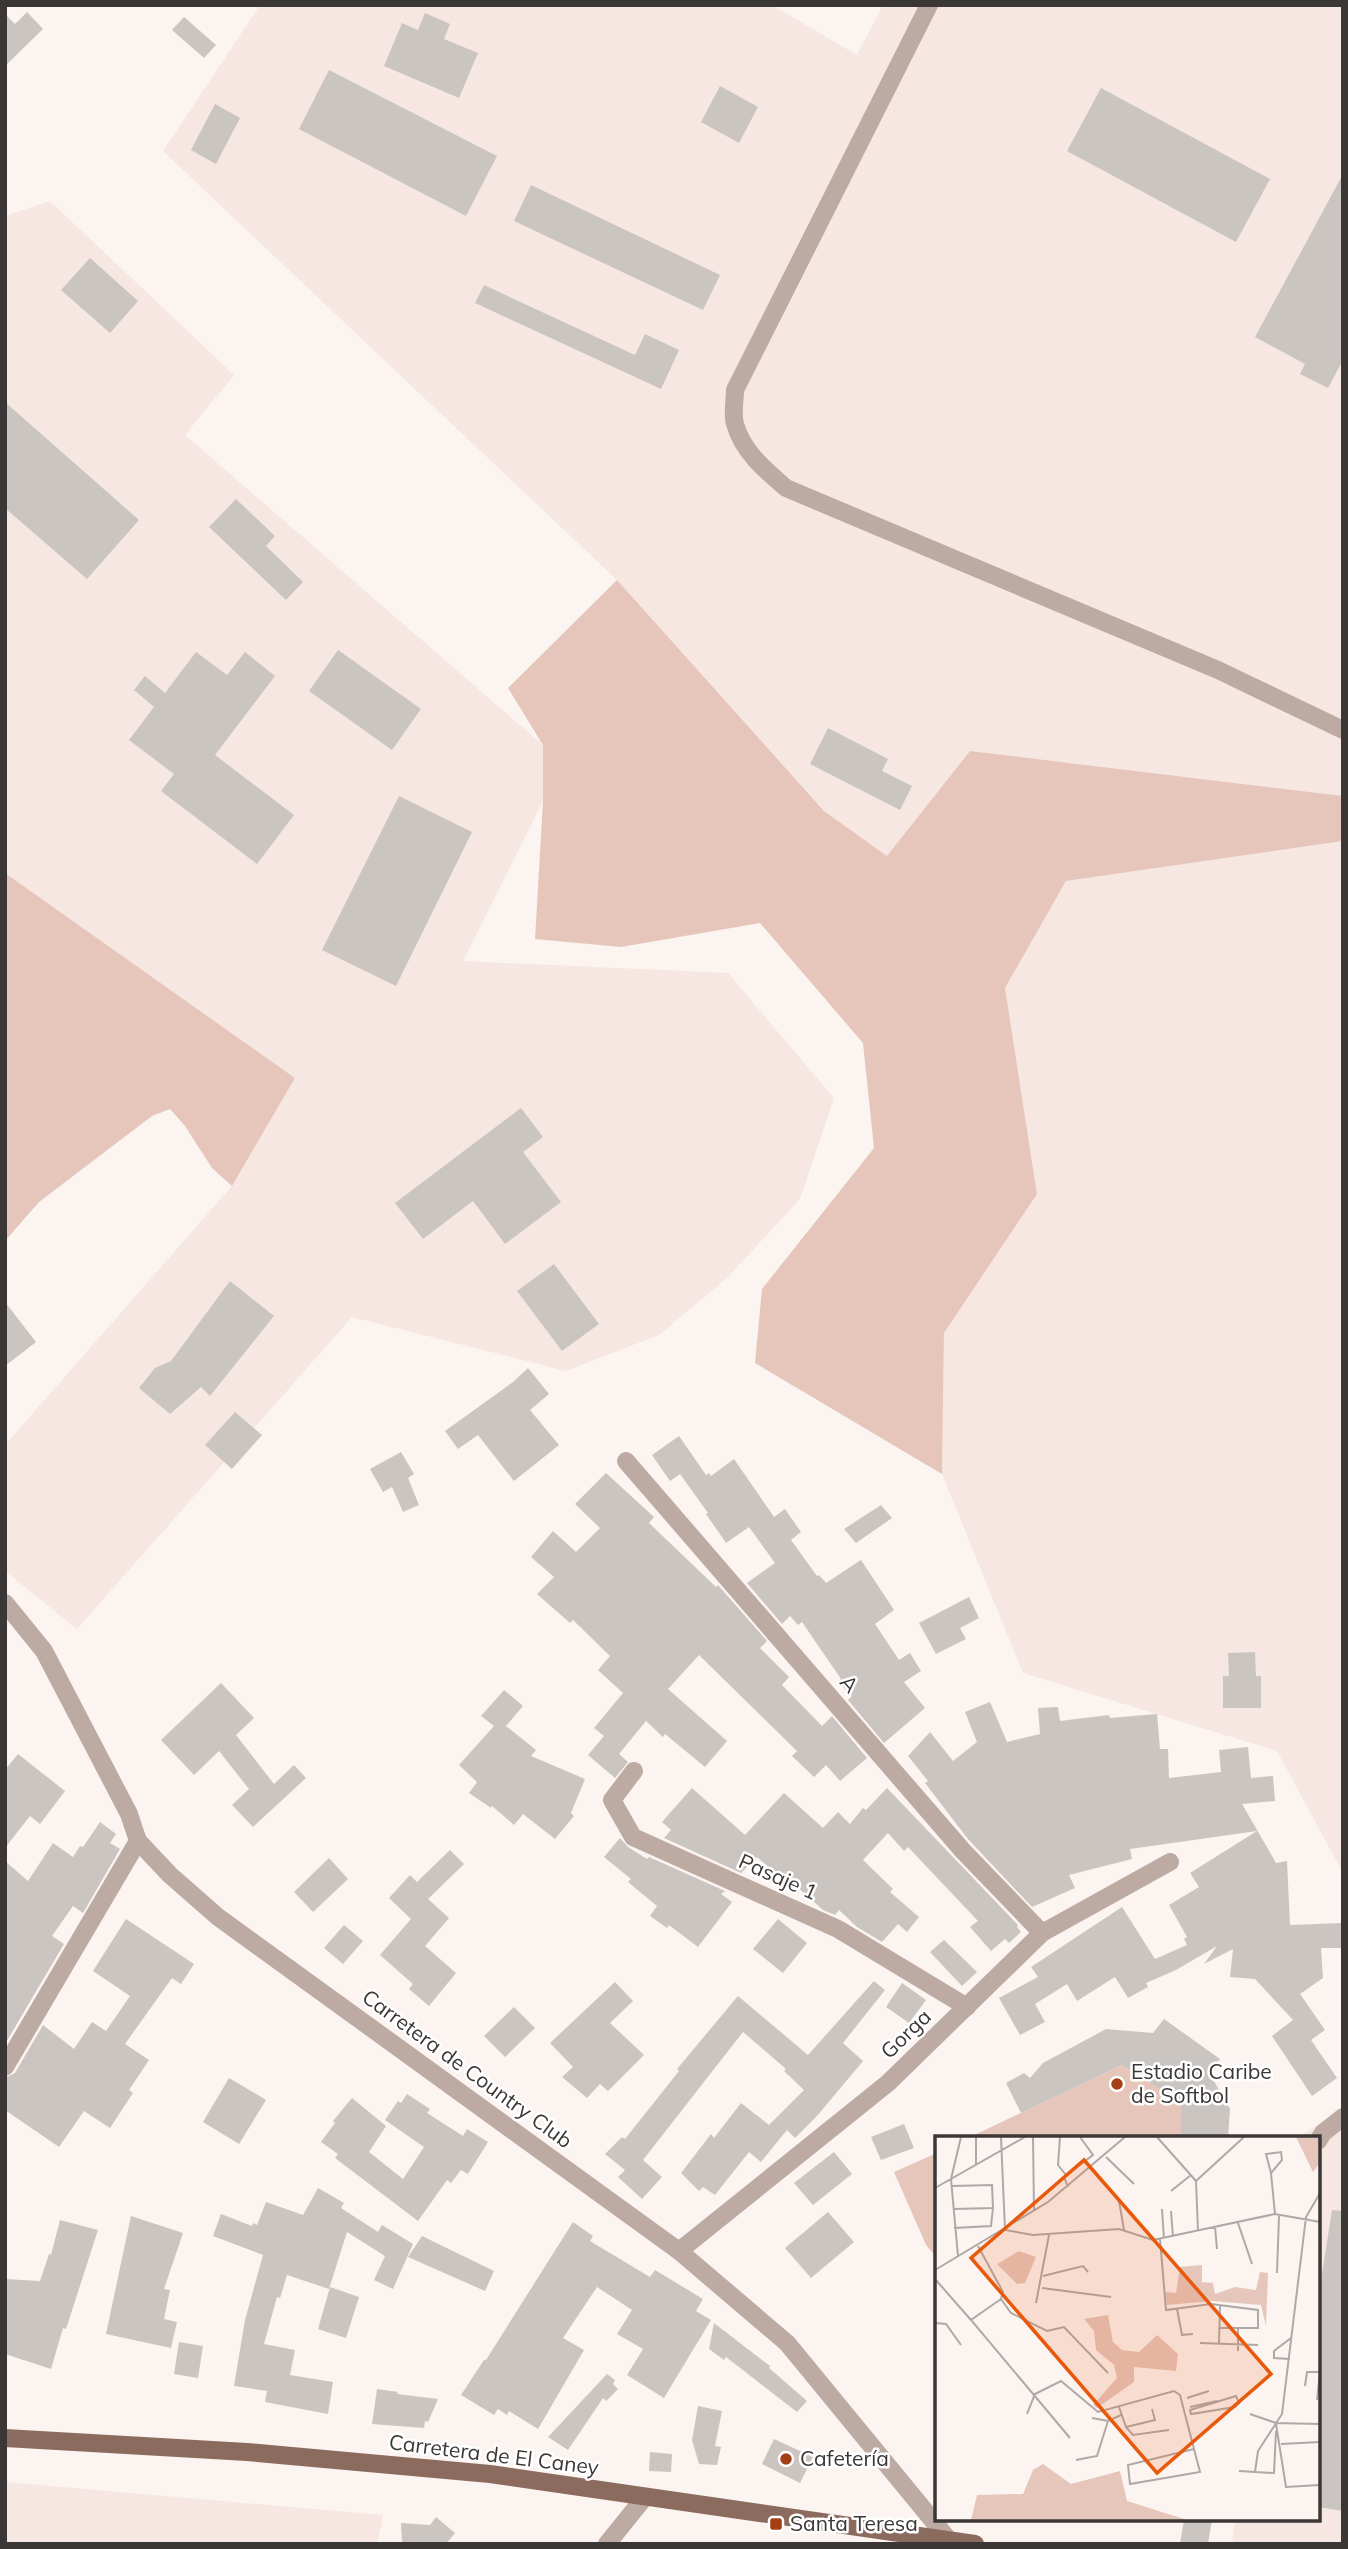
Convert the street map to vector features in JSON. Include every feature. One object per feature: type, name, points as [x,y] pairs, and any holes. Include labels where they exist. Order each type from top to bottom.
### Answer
[{"type":"main road","name":"Carretera de El Caney","points":[[5,2438],[247,2452],[476,2473],[975,2544]]},
{"type":"street","points":[[929,5],[735,390],[733,422],[740,436],[755,461],[786,488],[1219,670],[1343,730]]},
{"type":"street","name":"A","points":[[626,1461],[963,1850],[1042,1933]]},
{"type":"street","name":"Carretera de Country Club","points":[[5,1604],[44,1651],[129,1814],[138,1841],[170,1874],[218,1917],[679,2251],[787,2343],[946,2541]]},
{"type":"street","name":"Pasaje 1","points":[[634,1771],[612,1800],[633,1837],[838,1929],[967,2007]]},
{"type":"street","points":[[5,2067],[138,1841]]},
{"type":"street","name":"Gorga","points":[[679,2251],[888,2083],[1042,1933],[1170,1862]]},
{"type":"street","points":[[1320,2139],[1343,2117]]},
{"type":"street","points":[[607,2544],[644,2498]]},
{"type":"shaded area","points":[[260,5],[772,5],[857,55],[883,5],[1343,5],[1343,796],[970,751],[888,857],[824,811],[617,580],[163,151]]},
{"type":"shaded area","points":[[50,201],[234,375],[185,435],[543,745],[543,801],[463,961],[728,973],[834,1098],[800,1199],[727,1278],[659,1335],[566,1371],[352,1317],[77,1629],[5,1571],[5,1445],[232,1186],[295,1078],[5,873],[5,216]]},
{"type":"shaded area","points":[[617,580],[824,811],[887,856],[970,751],[1343,796],[1343,841],[1066,881],[1005,988],[1037,1194],[944,1333],[942,1474],[755,1363],[762,1289],[874,1148],[863,1043],[760,923],[621,947],[535,939],[543,801],[543,745],[508,688]]},
{"type":"shaded area","points":[[1343,841],[1343,1873],[1277,1751],[1023,1673],[942,1474],[944,1333],[1037,1194],[1005,988],[1066,881]]},
{"type":"shaded area","points":[[5,873],[295,1078],[232,1186],[212,1168],[185,1126],[170,1109],[152,1116],[39,1202],[5,1241]]},
{"type":"shaded area","name":"Estadio Caribe de Softbol","points":[[1122,2065],[1181,2103],[1181,2136],[972,2136]]},
{"type":"shaded area","points":[[1343,2107],[1343,2544],[1232,2544],[1235,2521],[1320,2521],[1320,2136],[1301,2136]]},
{"type":"shaded area","points":[[935,2154],[935,2256],[926,2245],[894,2172]]},
{"type":"shaded area","points":[[5,2482],[383,2515],[377,2544],[5,2544]]},
{"type":"building","points":[[27,12],[43,29],[5,66],[5,14],[15,24]]},
{"type":"building","points":[[425,13],[450,24],[444,39],[478,53],[459,98],[384,66],[402,23],[418,30]]},
{"type":"building","points":[[184,17],[216,45],[204,58],[172,30]]},
{"type":"building","points":[[329,70],[497,156],[466,216],[299,129]]},
{"type":"building","points":[[720,86],[758,107],[739,143],[701,122]]},
{"type":"building","points":[[1101,88],[1270,179],[1236,242],[1067,151]]},
{"type":"building","points":[[215,104],[240,118],[216,164],[191,150]]},
{"type":"building","points":[[1343,174],[1343,360],[1328,388],[1300,374],[1305,364],[1255,337]]},
{"type":"building","points":[[531,185],[720,275],[703,310],[514,221]]},
{"type":"building","points":[[90,258],[138,301],[110,333],[61,290]]},
{"type":"building","points":[[484,285],[635,355],[645,334],[679,350],[661,389],[475,303]]},
{"type":"building","points":[[5,402],[139,520],[87,579],[5,508]]},
{"type":"building","points":[[236,499],[275,536],[266,546],[303,582],[286,600],[209,527]]},
{"type":"building","points":[[338,650],[421,709],[392,750],[309,691]]},
{"type":"building","points":[[196,652],[227,675],[245,652],[275,676],[215,755],[294,815],[257,864],[161,791],[174,774],[129,740],[154,707],[134,690],[145,676],[165,693]]},
{"type":"building","points":[[828,728],[888,759],[882,771],[912,786],[900,810],[810,764]]},
{"type":"building","points":[[399,796],[472,832],[396,986],[322,950]]},
{"type":"building","points":[[521,1108],[543,1137],[523,1152],[561,1202],[505,1244],[473,1201],[423,1239],[395,1203]]},
{"type":"building","points":[[554,1264],[599,1324],[562,1351],[517,1291]]},
{"type":"building","points":[[230,1281],[274,1316],[210,1396],[201,1387],[170,1414],[139,1388],[155,1368],[171,1361]]},
{"type":"building","points":[[5,1302],[36,1342],[5,1366]]},
{"type":"building","points":[[528,1368],[549,1394],[530,1410],[559,1445],[514,1481],[478,1435],[458,1449],[445,1431]]},
{"type":"building","points":[[235,1412],[262,1435],[232,1469],[205,1445]]},
{"type":"building","points":[[679,1436],[706,1475],[709,1473],[711,1476],[734,1459],[774,1517],[785,1509],[801,1532],[791,1540],[817,1576],[826,1583],[861,1560],[894,1610],[875,1624],[899,1660],[910,1653],[921,1671],[904,1682],[925,1708],[884,1743],[848,1700],[852,1696],[838,1682],[841,1679],[802,1622],[798,1625],[790,1616],[782,1624],[747,1583],[775,1563],[749,1527],[726,1543],[680,1474],[670,1481],[652,1455]]},
{"type":"building","points":[[401,1452],[414,1474],[408,1478],[419,1505],[403,1512],[392,1487],[383,1492],[370,1469]]},
{"type":"building","points":[[606,1473],[654,1517],[649,1523],[716,1587],[718,1585],[767,1641],[760,1648],[789,1677],[782,1685],[822,1726],[832,1716],[867,1758],[840,1781],[826,1765],[814,1777],[792,1756],[797,1751],[699,1655],[668,1689],[727,1741],[705,1767],[665,1734],[663,1737],[646,1721],[619,1754],[628,1762],[615,1778],[588,1755],[604,1736],[594,1728],[623,1693],[598,1670],[610,1656],[573,1620],[570,1623],[537,1594],[554,1577],[531,1557],[553,1531],[576,1552],[600,1528],[575,1504]]},
{"type":"building","points":[[881,1505],[892,1518],[856,1543],[844,1529]]},
{"type":"building","points":[[969,1597],[979,1618],[960,1628],[966,1639],[936,1654],[919,1623]]},
{"type":"building","points":[[1255,1652],[1256,1676],[1261,1676],[1261,1708],[1223,1708],[1223,1676],[1229,1676],[1228,1653]]},
{"type":"building","points":[[221,1683],[254,1718],[236,1735],[274,1784],[294,1765],[306,1778],[253,1827],[232,1805],[249,1789],[219,1751],[194,1775],[161,1740]]},
{"type":"building","points":[[504,1690],[523,1706],[506,1726],[536,1750],[531,1756],[585,1779],[571,1813],[574,1816],[555,1839],[523,1814],[514,1825],[492,1806],[491,1808],[469,1793],[477,1782],[459,1765],[494,1726],[481,1716]]},
{"type":"building","points":[[990,1702],[1007,1742],[1040,1734],[1038,1708],[1058,1707],[1060,1721],[1109,1715],[1110,1718],[1157,1714],[1160,1749],[1168,1749],[1169,1778],[1221,1772],[1219,1750],[1248,1747],[1251,1778],[1273,1776],[1275,1801],[1242,1804],[1276,1863],[1287,1861],[1290,1925],[1343,1923],[1343,1948],[1321,1948],[1323,1978],[1300,1994],[1325,2030],[1311,2040],[1337,2078],[1312,2096],[1272,2036],[1293,2020],[1255,1979],[1230,1977],[1233,1949],[1204,1964],[1217,1946],[1176,1970],[1146,1983],[1148,1987],[1128,1998],[1115,1977],[1077,2001],[1067,1984],[1035,2004],[1045,2022],[1020,2035],[999,1998],[1038,1977],[1031,1967],[1122,1907],[1155,1959],[1187,1945],[1184,1939],[1187,1937],[1169,1905],[1199,1887],[1190,1873],[1257,1831],[1130,1849],[1132,1859],[1069,1875],[1075,1888],[1032,1907],[968,1839],[908,1756],[930,1732],[953,1761],[977,1742],[965,1712]]},
{"type":"building","points":[[18,1754],[65,1791],[40,1824],[30,1816],[5,1848],[5,1770]]},
{"type":"building","points":[[692,1788],[745,1835],[784,1793],[823,1828],[838,1812],[850,1824],[863,1808],[866,1810],[887,1788],[1018,1925],[1021,1932],[1009,1943],[1005,1939],[991,1951],[970,1927],[978,1921],[908,1847],[904,1851],[888,1833],[863,1860],[893,1889],[890,1892],[919,1917],[907,1932],[898,1924],[882,1942],[857,1927],[839,1910],[835,1915],[823,1910],[785,1876],[783,1879],[757,1857],[741,1873],[664,1838],[671,1830],[662,1822]]},
{"type":"building","points":[[100,1822],[116,1834],[110,1843],[120,1849],[83,1913],[73,1906],[52,1936],[64,1944],[5,2044],[5,1861],[28,1881],[53,1843],[73,1857]]},
{"type":"building","points":[[620,1838],[628,1847],[647,1859],[649,1857],[725,1891],[721,1894],[732,1902],[698,1947],[669,1925],[667,1928],[650,1916],[657,1906],[628,1882],[631,1879],[604,1857]]},
{"type":"building","points":[[450,1850],[464,1864],[428,1899],[449,1918],[425,1946],[456,1973],[429,2006],[409,1989],[413,1984],[380,1955],[411,1919],[389,1898],[410,1875],[417,1882]]},
{"type":"building","points":[[329,1858],[348,1879],[313,1912],[294,1892]]},
{"type":"building","points":[[126,1919],[194,1964],[181,1984],[172,1978],[125,2044],[149,2060],[129,2090],[133,2093],[110,2128],[84,2111],[59,2147],[5,2110],[5,2078],[15,2073],[43,2025],[74,2049],[92,2022],[106,2031],[130,1996],[93,1971]]},
{"type":"building","points":[[778,1919],[807,1943],[783,1973],[753,1949]]},
{"type":"building","points":[[344,1925],[363,1941],[343,1964],[324,1948]]},
{"type":"building","points":[[944,1940],[977,1972],[962,1986],[930,1952]]},
{"type":"building","points":[[874,1981],[885,1990],[843,2043],[863,2061],[795,2138],[787,2130],[761,2162],[749,2152],[715,2195],[703,2187],[699,2191],[681,2173],[711,2134],[714,2138],[741,2103],[769,2125],[804,2090],[784,2071],[786,2069],[743,2032],[643,2160],[662,2177],[642,2199],[618,2177],[625,2170],[605,2154],[622,2137],[625,2139],[679,2071],[677,2069],[738,1996],[808,2055]]},
{"type":"building","points":[[615,1982],[633,2001],[610,2023],[644,2055],[608,2091],[600,2084],[587,2098],[562,2077],[573,2067],[550,2043]]},
{"type":"building","points":[[902,1983],[926,2000],[909,2023],[886,2007]]},
{"type":"building","points":[[514,2007],[535,2028],[505,2057],[484,2036]]},
{"type":"building","points":[[1164,2019],[1220,2059],[1210,2074],[1230,2109],[1228,2136],[1181,2136],[1181,2103],[1122,2065],[1021,2113],[1006,2083],[1024,2073],[1030,2078],[1043,2063],[1106,2029],[1153,2033]]},
{"type":"building","points":[[229,2078],[266,2100],[239,2144],[203,2122]]},
{"type":"building","points":[[407,2094],[430,2109],[427,2113],[463,2136],[467,2129],[488,2142],[468,2174],[461,2170],[451,2183],[447,2180],[418,2221],[335,2158],[338,2154],[321,2142],[335,2123],[333,2121],[352,2098],[386,2126],[369,2152],[403,2179],[424,2147],[385,2120],[398,2101],[401,2103]]},
{"type":"building","points":[[904,2124],[914,2148],[881,2160],[871,2137]]},
{"type":"building","points":[[834,2152],[852,2174],[813,2205],[794,2183]]},
{"type":"building","points":[[318,2188],[344,2203],[341,2208],[378,2232],[382,2225],[413,2244],[393,2289],[374,2280],[385,2256],[347,2232],[329,2289],[287,2275],[280,2298],[277,2297],[264,2344],[295,2350],[290,2375],[333,2382],[328,2414],[265,2402],[267,2391],[234,2386],[245,2320],[263,2255],[213,2236],[221,2214],[252,2226],[253,2223],[257,2225],[266,2202],[303,2215]]},
{"type":"building","points":[[1332,2210],[1343,2211],[1343,2511],[1320,2507],[1320,2287]]},
{"type":"building","points":[[828,2212],[854,2242],[811,2278],[785,2248]]},
{"type":"building","points":[[131,2216],[183,2233],[164,2289],[170,2290],[164,2319],[177,2322],[171,2348],[106,2334]]},
{"type":"building","points":[[60,2220],[98,2230],[51,2369],[5,2354],[5,2279],[40,2281],[49,2254],[51,2255]]},
{"type":"building","points":[[573,2222],[593,2236],[590,2241],[650,2277],[655,2270],[703,2299],[696,2311],[711,2320],[664,2398],[627,2375],[643,2349],[617,2334],[632,2310],[597,2287],[563,2338],[584,2350],[538,2429],[509,2411],[507,2415],[498,2409],[494,2415],[461,2395]]},
{"type":"building","points":[[422,2236],[494,2271],[485,2291],[408,2257]]},
{"type":"building","points":[[330,2287],[359,2297],[346,2338],[318,2329]]},
{"type":"building","points":[[714,2323],[770,2366],[769,2368],[807,2401],[797,2412],[726,2357],[724,2360],[709,2349]]},
{"type":"building","points":[[179,2342],[203,2346],[198,2378],[174,2374]]},
{"type":"building","points":[[607,2374],[615,2380],[613,2384],[618,2389],[606,2401],[603,2398],[568,2450],[548,2437]]},
{"type":"building","points":[[377,2389],[438,2399],[428,2422],[425,2421],[424,2428],[372,2424]]},
{"type":"building","points":[[698,2406],[722,2411],[715,2446],[721,2447],[717,2465],[699,2464],[692,2440]]},
{"type":"building","points":[[774,2439],[813,2457],[800,2483],[762,2464]]},
{"type":"building","points":[[650,2452],[672,2454],[671,2472],[649,2471]]},
{"type":"building","points":[[436,2517],[455,2533],[446,2544],[402,2542],[401,2523],[430,2525]]},
{"type":"building","points":[[1184,2521],[1212,2521],[1208,2544],[1180,2544]]},
{"type":"place","name":"Estadio Caribe de Softbol","points":[[1117,2084]]},
{"type":"place","name":"Cafetería","points":[[786,2459]]},
{"type":"place","name":"Santa Teresa","points":[[776,2524]]}]
